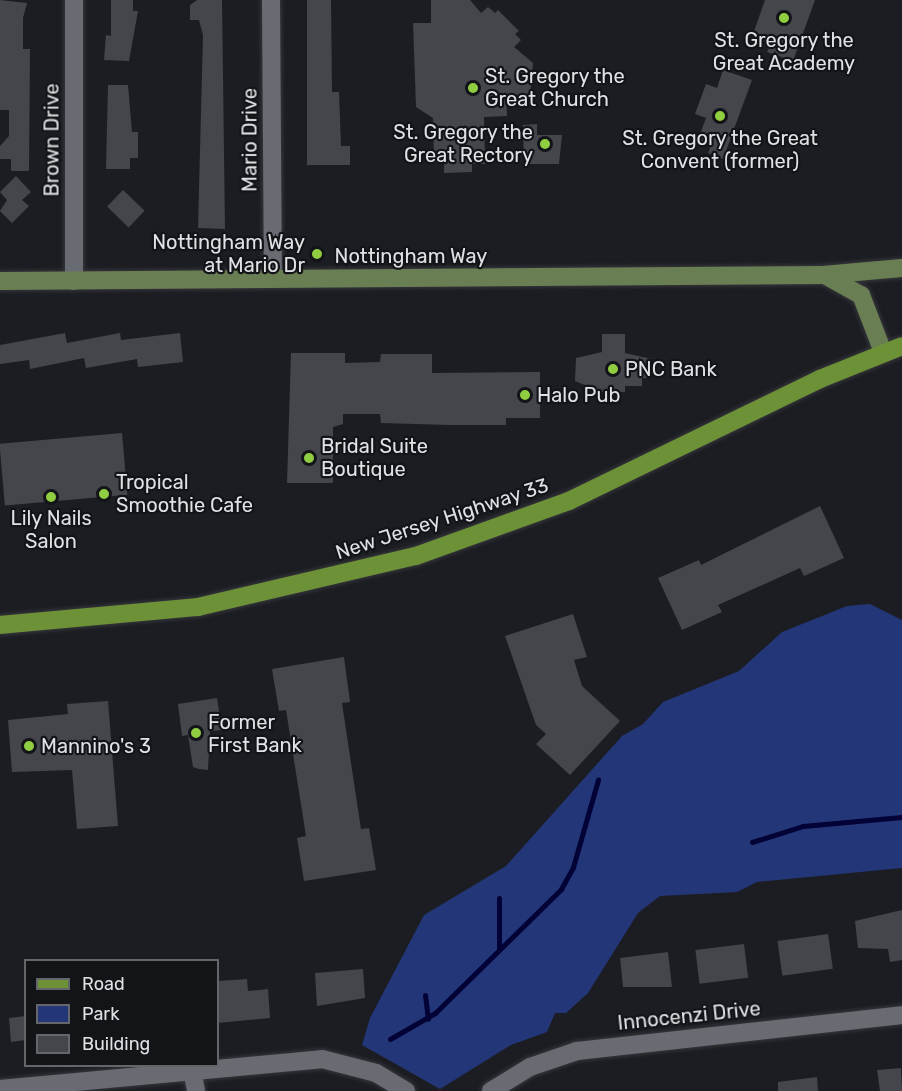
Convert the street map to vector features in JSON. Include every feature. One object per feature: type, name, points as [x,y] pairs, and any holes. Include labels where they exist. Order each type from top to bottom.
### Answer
[{"type":"main road","name":"New Jersey Highway 33","points":[[0,625],[198,607],[405,559],[569,501],[884,352],[902,346]]},
{"type":"street","name":"Brown Drive","points":[[74,0],[74,281]]},
{"type":"street","name":"Mario Drive","points":[[272,0],[273,279]]},
{"type":"street","name":"Nottingham Way","points":[[0,281],[823,275],[902,268]]},
{"type":"street","name":"Nottingham Way","points":[[823,275],[861,295],[884,352]]},
{"type":"street","name":"Innocenzi Drive","points":[[491,1091],[530,1066],[577,1051],[902,1015]]},
{"type":"street","points":[[0,1089],[322,1059],[376,1073],[406,1091]]},
{"type":"street","points":[[192,1070],[196,1091]]},
{"type":"green space","points":[[870,604],[902,620],[902,868],[757,882],[737,892],[660,896],[638,913],[588,993],[566,1013],[555,1013],[547,1032],[511,1045],[440,1089],[362,1045],[370,1018],[424,915],[506,866],[622,736],[643,724],[663,702],[739,671],[782,632],[847,606]]},
{"type":"building","points":[[0,0],[27,3],[23,18],[23,49],[30,49],[29,171],[11,171],[11,159],[0,159],[0,146],[9,136],[9,110],[0,110]]},
{"type":"building","points":[[111,0],[133,0],[133,11],[138,11],[129,61],[104,60],[106,35],[111,36]]},
{"type":"building","points":[[197,0],[222,0],[225,229],[198,228],[203,35],[199,20],[190,20],[190,5]]},
{"type":"building","points":[[307,0],[331,0],[332,92],[339,92],[341,146],[350,146],[350,165],[307,165]]},
{"type":"building","name":"St. Gregory the Great Church","points":[[431,0],[470,0],[481,13],[488,7],[495,13],[498,10],[519,31],[515,34],[521,40],[514,47],[533,63],[530,97],[506,98],[507,116],[484,117],[485,164],[472,164],[472,172],[444,173],[444,163],[434,163],[433,118],[416,107],[413,23],[431,23]]},
{"type":"building","name":"St. Gregory the Great Academy","points":[[765,0],[815,0],[793,61],[767,52],[771,43],[752,37]]},
{"type":"building","name":"St. Gregory the Great Convent (former)","points":[[723,70],[752,80],[723,159],[708,153],[711,145],[698,140],[706,118],[695,114],[706,84],[717,88]]},
{"type":"building","points":[[108,85],[128,85],[132,132],[138,132],[138,158],[130,158],[130,169],[106,169]]},
{"type":"building","name":"St. Gregory the Great Rectory","points":[[537,124],[537,135],[562,135],[559,164],[524,164],[523,125]]},
{"type":"building","points":[[16,176],[31,192],[22,200],[29,206],[12,223],[0,211],[7,200],[0,192]]},
{"type":"building","points":[[123,190],[145,211],[129,227],[107,207]]},
{"type":"building","points":[[65,333],[67,343],[120,333],[121,340],[180,333],[183,362],[138,367],[137,359],[86,368],[84,358],[30,369],[29,360],[0,364],[0,345]]},
{"type":"building","name":"PNC Bank","points":[[602,334],[625,334],[625,353],[651,359],[651,378],[642,378],[642,386],[625,386],[625,392],[601,392],[575,381],[576,358],[602,352]]},
{"type":"building","points":[[291,353],[345,353],[345,363],[380,362],[381,354],[432,354],[432,373],[540,372],[540,418],[506,418],[506,425],[449,425],[381,423],[380,414],[343,414],[343,424],[333,427],[333,483],[287,483]]},
{"type":"building","points":[[122,433],[127,495],[5,505],[0,444]]},
{"type":"building","points":[[820,506],[844,558],[804,576],[800,568],[718,605],[722,612],[682,630],[658,578],[699,560],[701,565]]},
{"type":"building","points":[[573,614],[587,657],[574,660],[582,686],[620,721],[570,775],[536,744],[546,734],[536,725],[505,636]]},
{"type":"building","points":[[344,657],[350,702],[342,703],[361,829],[369,828],[376,870],[304,881],[297,838],[306,836],[286,710],[279,711],[272,669]]},
{"type":"building","name":"Former First Bank","points":[[217,698],[222,730],[210,731],[208,770],[199,769],[193,767],[188,735],[182,736],[178,704]]},
{"type":"building","points":[[108,701],[118,826],[77,829],[72,770],[12,772],[8,720],[68,714],[67,704]]},
{"type":"building","points":[[902,910],[902,960],[890,962],[888,949],[858,948],[855,921]]},
{"type":"building","points":[[828,934],[833,969],[782,976],[777,941]]},
{"type":"building","points":[[744,944],[748,978],[700,984],[695,950]]},
{"type":"building","points":[[668,952],[672,987],[623,987],[620,958]]},
{"type":"building","points":[[363,969],[365,998],[317,1006],[315,973]]},
{"type":"building","points":[[247,979],[248,991],[268,989],[270,1018],[219,1023],[219,981]]},
{"type":"building","points":[[24,1016],[24,1040],[11,1042],[9,1018]]},
{"type":"building","points":[[901,1068],[902,1091],[880,1091],[877,1070]]},
{"type":"building","points":[[817,1077],[818,1091],[778,1091],[778,1082]]},
{"type":"waterway","points":[[390,1039],[435,1013],[561,889],[573,867],[598,780]]},
{"type":"waterway","points":[[752,842],[803,826],[902,817]]},
{"type":"waterway","points":[[499,898],[499,949]]},
{"type":"waterway","points":[[425,995],[428,1019]]},
{"type":"place","name":"St. Gregory the Great Academy","points":[[784,18]]},
{"type":"place","name":"St. Gregory the Great Church","points":[[473,88]]},
{"type":"place","name":"St. Gregory the Great Convent (former)","points":[[720,116]]},
{"type":"place","name":"St. Gregory the Great Rectory","points":[[545,144]]},
{"type":"place","name":"Nottingham Way at Mario Dr","points":[[317,254]]},
{"type":"place","name":"PNC Bank","points":[[613,369]]},
{"type":"place","name":"Halo Pub","points":[[525,395]]},
{"type":"place","name":"Bridal Suite Boutique","points":[[309,458]]},
{"type":"place","name":"Tropical Smoothie Cafe","points":[[104,494]]},
{"type":"place","name":"Lily Nails Salon","points":[[51,497]]},
{"type":"place","name":"Former First Bank","points":[[196,733]]},
{"type":"place","name":"Mannino's 3","points":[[29,746]]}]
